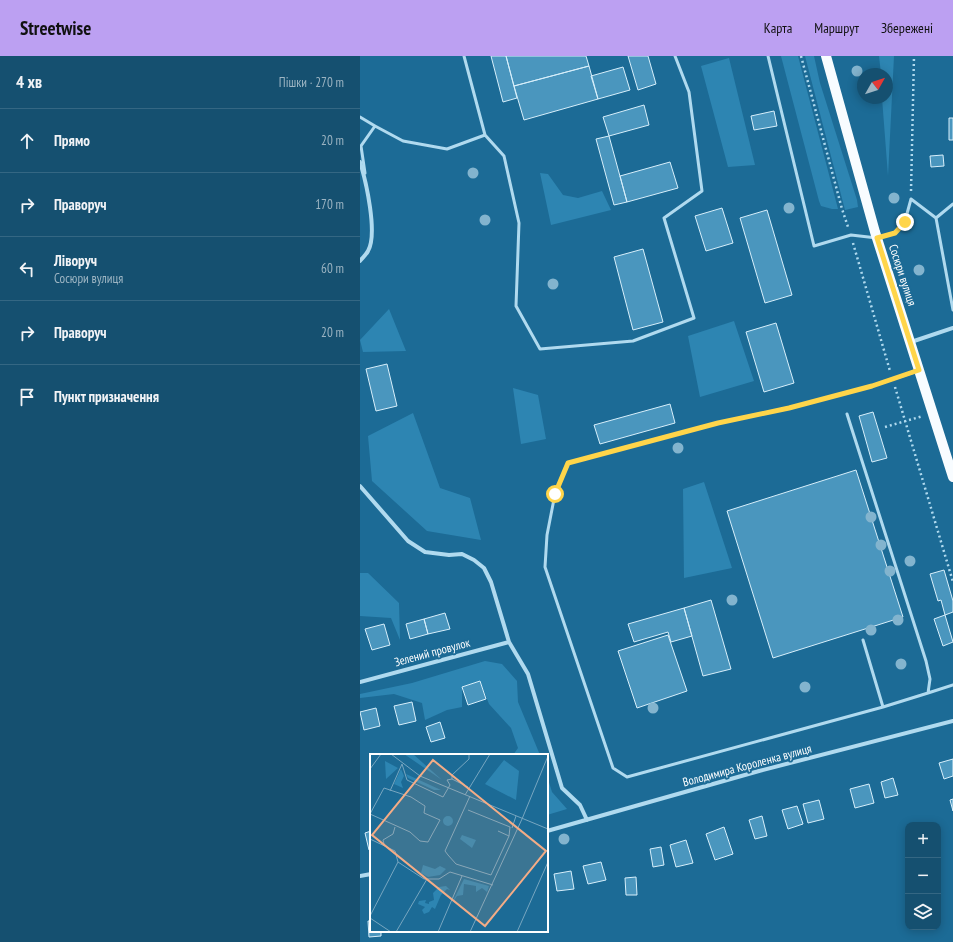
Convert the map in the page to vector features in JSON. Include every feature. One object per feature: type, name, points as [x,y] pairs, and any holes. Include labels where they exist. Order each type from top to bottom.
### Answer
[{"type":"main road","name":"Сосюри вулиця","points":[[826,56],[877,238],[953,478]]},
{"type":"street","points":[[360,162],[366,181],[372,227],[369,250],[360,261]]},
{"type":"street","points":[[910,342],[953,328]]},
{"type":"street","points":[[360,487],[408,541],[425,552],[449,555],[462,554],[474,560],[484,568],[491,582],[510,642],[528,674],[562,788],[580,804],[587,820]]},
{"type":"street","name":"Зелений провулок","points":[[360,682],[510,642]]},
{"type":"street","name":"Володимира Короленка вулиця","points":[[548,831],[759,771],[953,721]]},
{"type":"street","points":[[360,876],[370,874]]},
{"type":"lane","points":[[464,56],[485,135],[504,156],[519,223],[516,306],[540,350],[633,341],[694,318],[664,218],[702,191],[689,92],[675,56]]},
{"type":"lane","points":[[768,56],[814,246],[851,236],[877,238],[895,233],[905,222],[911,199],[936,218],[953,310]]},
{"type":"lane","points":[[360,117],[403,141],[447,149],[485,135]]},
{"type":"lane","points":[[366,181],[362,146],[375,126]]},
{"type":"lane","points":[[936,218],[953,204]]},
{"type":"lane","points":[[919,370],[872,386],[789,408],[718,423],[568,463],[555,494],[547,535],[545,567],[613,768],[627,777],[883,707],[953,685]]},
{"type":"lane","points":[[847,414],[926,661],[930,679],[928,693]]},
{"type":"lane","points":[[863,640],[883,707]]},
{"type":"path","points":[[802,56],[842,209],[953,582]]},
{"type":"path","points":[[911,199],[914,56]]},
{"type":"path","points":[[885,427],[933,413]]},
{"type":"shaded area","points":[[781,56],[798,56],[838,209],[821,206],[819,201]]},
{"type":"shaded area","points":[[805,56],[814,56],[820,83],[858,207],[845,210]]},
{"type":"shaded area","points":[[879,56],[894,56],[893,76],[893,68],[880,68]]},
{"type":"shaded area","points":[[729,58],[755,165],[728,167],[701,66]]},
{"type":"shaded area","points":[[882,104],[892,104],[888,176]]},
{"type":"shaded area","points":[[540,173],[548,174],[563,195],[578,198],[602,191],[611,210],[551,225]]},
{"type":"shaded area","points":[[389,309],[406,351],[363,352],[360,340]]},
{"type":"shaded area","points":[[734,321],[754,381],[700,397],[688,336]]},
{"type":"shaded area","points":[[513,388],[538,395],[546,439],[521,444]]},
{"type":"shaded area","points":[[413,413],[440,488],[470,498],[481,540],[427,531],[372,481],[368,436]]},
{"type":"shaded area","points":[[704,482],[732,568],[684,578],[683,489]]},
{"type":"shaded area","points":[[360,573],[368,573],[399,603],[400,640],[391,618],[360,616]]},
{"type":"shaded area","points":[[485,661],[502,664],[517,681],[518,702],[540,754],[514,754],[518,748],[511,728],[489,704],[480,681],[462,687],[462,707],[447,710],[425,720],[422,703],[394,694],[360,698],[360,694],[412,683]]},
{"type":"shaded area","points":[[548,779],[552,792],[567,809],[548,815]]},
{"type":"building","points":[[491,56],[506,56],[517,98],[503,102]]},
{"type":"building","points":[[506,56],[586,56],[589,66],[514,86]]},
{"type":"building","points":[[628,56],[648,56],[656,84],[638,90]]},
{"type":"building","points":[[589,66],[598,99],[524,120],[514,86]]},
{"type":"building","points":[[623,67],[630,90],[598,99],[591,76]]},
{"type":"building","points":[[644,105],[649,125],[609,136],[603,117]]},
{"type":"building","points":[[774,111],[777,126],[754,130],[751,116]]},
{"type":"building","points":[[949,118],[953,118],[953,140],[949,140]]},
{"type":"building","points":[[609,136],[627,202],[614,205],[596,139]]},
{"type":"building","points":[[943,155],[944,166],[931,167],[930,156]]},
{"type":"building","points":[[670,162],[678,188],[627,202],[620,176]]},
{"type":"building","points":[[722,208],[733,243],[706,251],[695,216]]},
{"type":"building","points":[[767,210],[792,295],[765,303],[740,218]]},
{"type":"building","points":[[643,249],[663,322],[633,330],[614,257]]},
{"type":"building","points":[[776,323],[794,383],[764,392],[746,332]]},
{"type":"building","points":[[387,364],[397,406],[376,411],[366,369]]},
{"type":"building","points":[[670,404],[675,423],[600,444],[594,425]]},
{"type":"building","points":[[873,412],[887,458],[872,462],[859,416]]},
{"type":"building","points":[[856,470],[903,617],[773,658],[727,511]]},
{"type":"building","points":[[944,570],[953,601],[953,612],[945,615],[941,600],[938,601],[930,574]]},
{"type":"building","points":[[711,600],[731,669],[703,676],[684,608]]},
{"type":"building","points":[[684,608],[692,636],[671,642],[668,632],[634,642],[628,624]]},
{"type":"building","points":[[445,613],[450,629],[428,634],[424,619]]},
{"type":"building","points":[[945,615],[953,642],[943,646],[934,619]]},
{"type":"building","points":[[424,619],[428,634],[410,639],[406,624]]},
{"type":"building","points":[[384,624],[390,645],[372,650],[365,629]]},
{"type":"building","points":[[668,635],[687,691],[637,708],[618,651]]},
{"type":"building","points":[[480,681],[486,699],[468,705],[462,687]]},
{"type":"building","points":[[412,702],[416,721],[399,725],[394,706]]},
{"type":"building","points":[[376,708],[380,726],[364,730],[360,712]]},
{"type":"building","points":[[440,722],[445,738],[431,742],[426,727]]},
{"type":"building","points":[[953,759],[953,776],[944,779],[939,763]]},
{"type":"building","points":[[893,778],[898,795],[885,798],[881,782]]},
{"type":"building","points":[[869,784],[874,803],[855,808],[850,789]]},
{"type":"building","points":[[953,799],[953,811],[950,800]]},
{"type":"building","points":[[819,800],[824,819],[808,823],[803,804]]},
{"type":"building","points":[[797,806],[803,824],[788,829],[782,810]]},
{"type":"building","points":[[762,816],[767,836],[755,839],[749,820]]},
{"type":"building","points":[[724,827],[733,854],[715,860],[706,834]]},
{"type":"building","points":[[370,831],[369,850],[365,833]]},
{"type":"building","points":[[686,840],[693,863],[676,867],[670,845]]},
{"type":"building","points":[[661,847],[664,865],[653,867],[650,849]]},
{"type":"building","points":[[601,862],[606,880],[588,884],[583,866]]},
{"type":"building","points":[[571,871],[574,889],[557,891],[554,874]]},
{"type":"building","points":[[636,877],[637,895],[626,895],[625,878]]},
{"type":"building","points":[[368,921],[370,921],[370,932],[381,932],[381,936],[369,937]]},
{"type":"route","points":[[555,494],[568,463],[718,423],[789,408],[872,386],[919,370],[877,238],[895,233],[905,222]]}]
